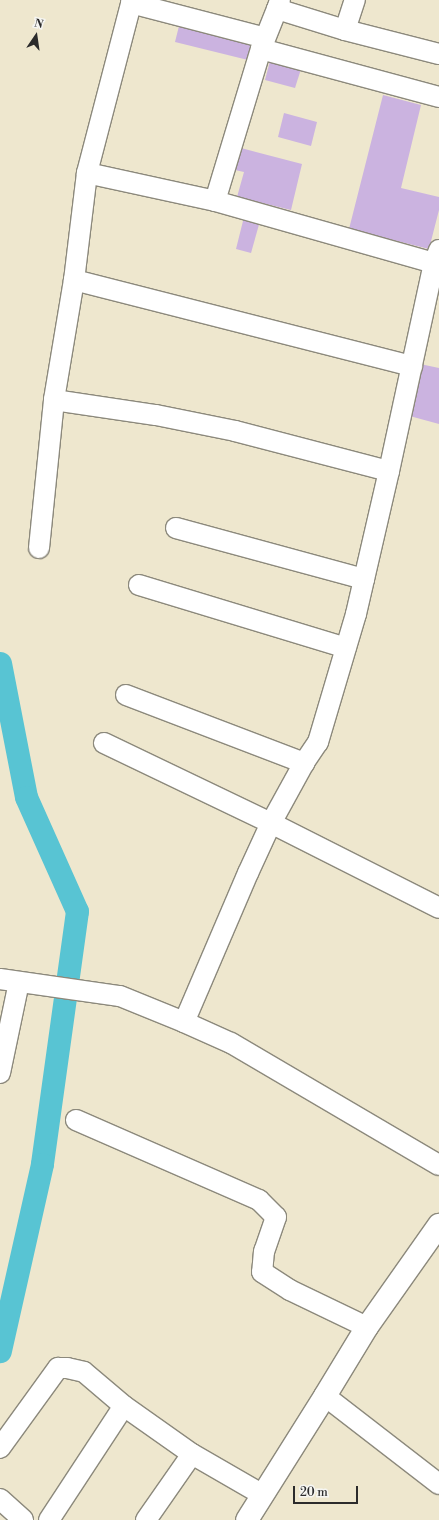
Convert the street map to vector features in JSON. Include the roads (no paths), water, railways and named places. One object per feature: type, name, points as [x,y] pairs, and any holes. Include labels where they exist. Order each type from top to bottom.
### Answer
[{"type":"main road","points":[[246,1520],[367,1327],[439,1225]]},
{"type":"street","points":[[346,30],[355,0]]},
{"type":"street","points":[[39,548],[54,400],[74,280],[86,173],[132,1],[439,97]]},
{"type":"street","points":[[215,201],[263,43],[278,4],[346,30],[439,54]]},
{"type":"street","points":[[86,173],[215,201],[437,256],[364,580],[346,648],[318,742],[304,763],[271,823],[184,1022]]},
{"type":"street","points":[[74,280],[412,366]]},
{"type":"street","points":[[54,400],[156,415],[235,431],[389,471]]},
{"type":"street","points":[[176,528],[364,580]]},
{"type":"street","points":[[139,585],[346,648]]},
{"type":"street","points":[[126,695],[304,763]]},
{"type":"street","points":[[104,743],[271,823],[439,908]]},
{"type":"street","points":[[0,979],[120,996],[184,1022],[231,1043],[439,1165]]},
{"type":"street","points":[[0,1073],[19,982]]},
{"type":"street","points":[[76,1120],[259,1200],[276,1217],[264,1251],[262,1272],[290,1290],[367,1327]]},
{"type":"street","points":[[0,1448],[58,1368],[67,1368],[84,1372],[124,1406],[192,1454],[263,1495]]},
{"type":"street","points":[[325,1396],[439,1484]]},
{"type":"street","points":[[49,1520],[124,1406]]},
{"type":"street","points":[[146,1520],[192,1454]]},
{"type":"street","points":[[0,1499],[23,1520]]},
{"type":"waterway","points":[[0,663],[26,797],[77,911],[42,1164],[0,1351]]}]
